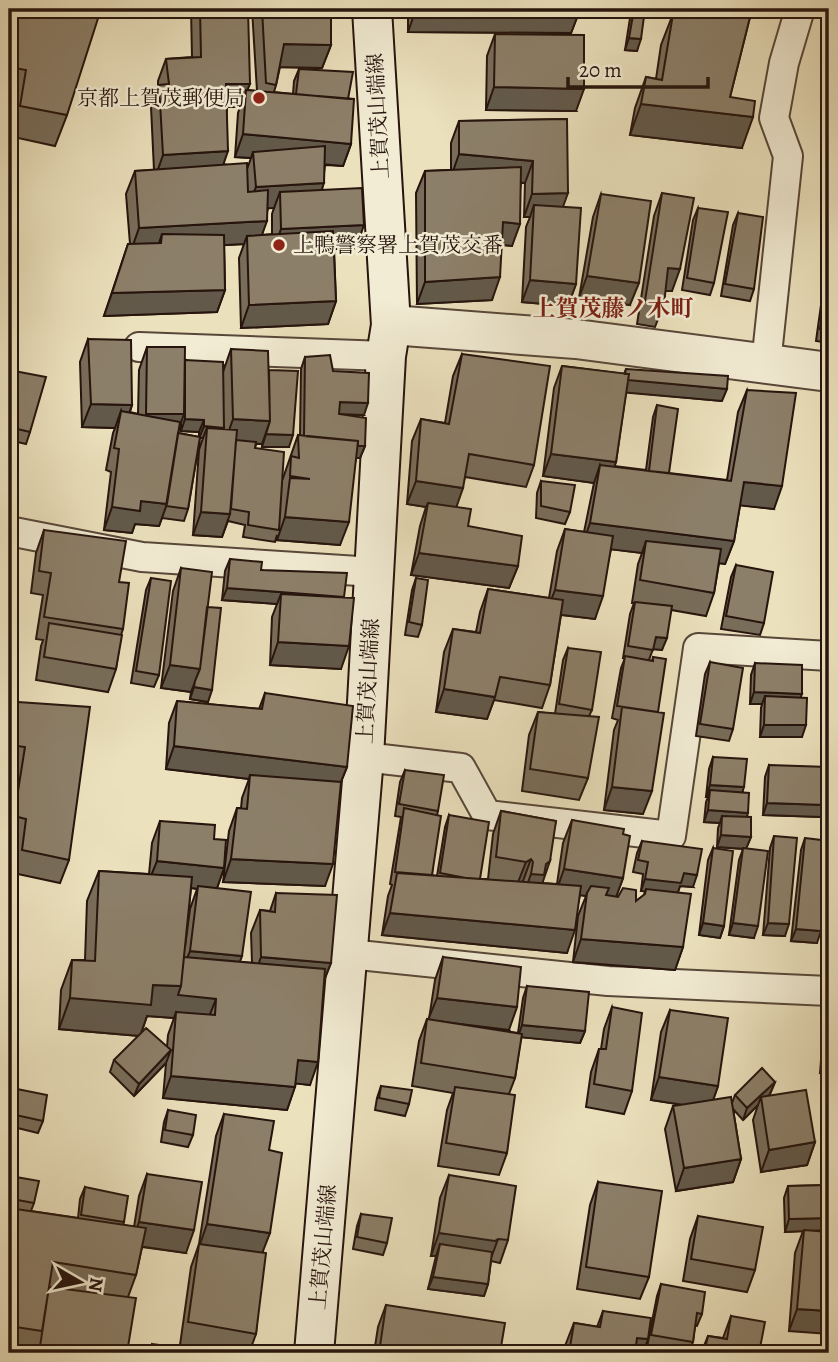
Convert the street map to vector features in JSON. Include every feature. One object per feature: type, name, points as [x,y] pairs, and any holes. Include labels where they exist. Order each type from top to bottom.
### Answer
[{"type":"main road","name":"上賀茂山端線","points":[[314,1353],[364,757],[388,341],[372,9]]},
{"type":"main road","points":[[388,341],[576,339],[829,372]]},
{"type":"lane","points":[[766,364],[788,156],[774,118],[783,63],[800,9]]},
{"type":"lane","points":[[139,347],[388,341]]},
{"type":"lane","points":[[9,531],[142,557],[374,572]]},
{"type":"lane","points":[[364,757],[461,768],[487,815],[671,836],[698,648],[829,656]]},
{"type":"lane","points":[[349,954],[607,981],[829,991]]},
{"type":"building","points":[[9,9],[101,9],[67,115],[20,106],[26,70],[9,67]]},
{"type":"building","points":[[200,9],[248,9],[250,84],[226,84],[228,151],[163,155],[159,85],[169,84],[166,59],[201,57]]},
{"type":"building","points":[[262,9],[331,9],[331,45],[284,44],[276,85],[266,83]]},
{"type":"building","points":[[416,9],[580,9],[580,10]]},
{"type":"building","points":[[634,9],[645,9],[641,39],[629,38]]},
{"type":"building","points":[[690,9],[752,9],[730,97],[755,101],[753,117],[641,104],[646,77],[662,80],[673,14],[689,17]]},
{"type":"building","points":[[495,34],[584,35],[584,89],[494,87]]},
{"type":"building","points":[[299,69],[353,72],[348,99],[296,94]]},
{"type":"building","points":[[246,90],[354,99],[351,144],[243,134]]},
{"type":"building","points":[[567,119],[568,193],[532,194],[533,161],[459,154],[459,121]]},
{"type":"building","points":[[325,146],[324,183],[256,187],[253,152]]},
{"type":"building","points":[[247,163],[248,192],[268,190],[267,221],[139,228],[135,171]]},
{"type":"building","points":[[521,167],[520,224],[503,222],[500,277],[425,282],[425,171]]},
{"type":"building","points":[[362,188],[364,225],[281,229],[280,192]]},
{"type":"building","points":[[662,193],[694,198],[680,269],[668,268],[664,304],[645,301]]},
{"type":"building","points":[[601,194],[651,201],[639,283],[587,276]]},
{"type":"building","points":[[534,205],[581,208],[576,284],[530,280]]},
{"type":"building","points":[[698,208],[728,212],[714,283],[687,278]]},
{"type":"building","points":[[738,213],[763,217],[754,289],[725,284]]},
{"type":"building","points":[[333,231],[336,301],[249,305],[247,236]]},
{"type":"building","points":[[162,234],[224,235],[225,290],[112,293],[128,244],[161,243]]},
{"type":"building","points":[[826,293],[829,293],[829,331],[820,329]]},
{"type":"building","points":[[88,339],[131,340],[132,405],[91,404]]},
{"type":"building","points":[[147,347],[185,347],[184,414],[146,414]]},
{"type":"building","points":[[231,349],[268,351],[270,421],[233,419]]},
{"type":"building","points":[[462,354],[550,366],[534,465],[469,454],[463,488],[416,481],[421,419],[449,424]]},
{"type":"building","points":[[330,355],[333,371],[369,373],[368,403],[340,402],[339,414],[366,418],[365,446],[358,446],[358,441],[304,436],[305,357]]},
{"type":"building","points":[[185,360],[223,362],[224,428],[204,426],[204,420],[185,419]]},
{"type":"building","points":[[562,366],[629,374],[616,462],[551,454]]},
{"type":"building","points":[[626,369],[728,376],[727,389],[628,380]]},
{"type":"building","points":[[9,370],[46,377],[30,432],[9,427]]},
{"type":"building","points":[[269,370],[298,371],[293,435],[266,434],[270,421]]},
{"type":"building","points":[[747,390],[796,393],[782,486],[744,482],[734,541],[590,523],[600,465],[731,481]]},
{"type":"building","points":[[657,405],[678,409],[669,473],[649,471]]},
{"type":"building","points":[[121,411],[180,422],[167,504],[141,501],[140,511],[112,507],[119,449],[114,448]]},
{"type":"building","points":[[207,428],[237,430],[230,514],[201,512]]},
{"type":"building","points":[[178,433],[200,437],[188,509],[166,506]]},
{"type":"building","points":[[298,435],[358,441],[349,522],[285,517],[290,478],[310,479],[290,476],[291,456],[299,458]]},
{"type":"building","points":[[236,440],[256,442],[255,448],[284,452],[279,530],[248,525],[249,512],[231,509]]},
{"type":"building","points":[[541,481],[575,485],[570,512],[541,506]]},
{"type":"building","points":[[428,503],[471,509],[468,526],[522,536],[518,566],[419,553]]},
{"type":"building","points":[[565,529],[613,536],[603,596],[555,590]]},
{"type":"building","points":[[44,530],[126,541],[119,582],[129,583],[123,629],[44,617],[51,573],[39,571]]},
{"type":"building","points":[[646,541],[721,549],[714,593],[640,580]]},
{"type":"building","points":[[230,559],[262,562],[261,570],[347,573],[344,597],[227,588]]},
{"type":"building","points":[[736,565],[773,572],[764,623],[726,616]]},
{"type":"building","points":[[181,568],[212,572],[200,669],[170,665]]},
{"type":"building","points":[[151,578],[171,581],[159,675],[136,671]]},
{"type":"building","points":[[416,578],[428,580],[422,625],[409,622]]},
{"type":"building","points":[[488,589],[563,600],[550,685],[500,677],[495,697],[444,689],[453,629],[480,633]]},
{"type":"building","points":[[281,594],[354,598],[349,646],[278,642]]},
{"type":"building","points":[[635,602],[672,606],[667,638],[656,637],[653,650],[628,646]]},
{"type":"building","points":[[207,607],[221,608],[212,690],[194,687],[200,669]]},
{"type":"building","points":[[49,623],[122,635],[116,669],[44,657]]},
{"type":"building","points":[[568,648],[601,652],[592,710],[559,704]]},
{"type":"building","points":[[625,656],[653,661],[653,657],[666,659],[658,712],[617,706]]},
{"type":"building","points":[[710,662],[743,668],[733,729],[700,724]]},
{"type":"building","points":[[755,663],[802,665],[802,694],[754,692]]},
{"type":"building","points":[[265,693],[353,706],[347,767],[174,746],[177,701],[262,709]]},
{"type":"building","points":[[765,696],[807,698],[806,725],[764,725]]},
{"type":"building","points":[[18,702],[90,707],[69,860],[22,850],[26,819],[14,816],[25,747],[10,745]]},
{"type":"building","points":[[622,707],[664,713],[652,791],[612,787]]},
{"type":"building","points":[[538,712],[599,717],[588,778],[530,769]]},
{"type":"building","points":[[713,757],[747,759],[744,787],[710,785]]},
{"type":"building","points":[[769,765],[828,767],[826,805],[767,803]]},
{"type":"building","points":[[405,770],[444,775],[438,811],[399,804]]},
{"type":"building","points":[[250,775],[341,782],[333,864],[231,859],[237,808],[247,809]]},
{"type":"building","points":[[710,790],[749,793],[748,813],[708,810]]},
{"type":"building","points":[[404,808],[441,816],[432,875],[395,872]]},
{"type":"building","points":[[501,811],[556,821],[550,861],[546,864],[544,875],[531,874],[531,859],[526,862],[496,857]]},
{"type":"building","points":[[449,815],[489,822],[480,879],[440,873]]},
{"type":"building","points":[[722,816],[751,817],[751,837],[721,835]]},
{"type":"building","points":[[572,820],[624,829],[623,834],[630,836],[623,878],[564,869]]},
{"type":"building","points":[[160,821],[215,825],[214,839],[226,840],[224,868],[157,861]]},
{"type":"building","points":[[774,836],[797,838],[789,924],[768,923]]},
{"type":"building","points":[[805,838],[829,841],[821,931],[796,929]]},
{"type":"building","points":[[642,841],[702,849],[697,875],[684,873],[681,883],[645,879],[648,862],[638,860]]},
{"type":"building","points":[[713,848],[733,851],[724,926],[703,923]]},
{"type":"building","points":[[743,848],[768,851],[758,926],[733,923]]},
{"type":"building","points":[[99,871],[192,877],[181,986],[153,985],[151,1005],[70,998],[72,960],[95,961]]},
{"type":"building","points":[[397,873],[581,886],[575,930],[390,913]]},
{"type":"building","points":[[198,886],[251,892],[242,956],[190,951]]},
{"type":"building","points":[[591,886],[609,888],[606,895],[618,897],[623,888],[636,890],[636,901],[645,894],[646,889],[691,894],[683,947],[581,939],[587,893]]},
{"type":"building","points":[[276,893],[337,895],[331,963],[261,957],[260,910],[275,912]]},
{"type":"building","points":[[184,957],[325,969],[318,1062],[298,1060],[295,1087],[171,1076],[176,1012],[215,1015],[216,999],[178,995]]},
{"type":"building","points":[[443,957],[521,967],[517,1007],[437,998]]},
{"type":"building","points":[[527,986],[589,992],[585,1031],[522,1025]]},
{"type":"building","points":[[612,1007],[642,1013],[632,1091],[594,1084],[599,1049],[606,1049]]},
{"type":"building","points":[[670,1010],[728,1018],[718,1086],[659,1077]]},
{"type":"building","points":[[427,1019],[522,1034],[515,1078],[421,1063]]},
{"type":"building","points":[[146,1028],[171,1050],[139,1084],[114,1060]]},
{"type":"building","points":[[762,1068],[775,1082],[747,1108],[735,1095]]},
{"type":"building","points":[[381,1086],[412,1090],[409,1104],[379,1098]]},
{"type":"building","points":[[455,1087],[515,1095],[507,1153],[446,1143]]},
{"type":"building","points":[[17,1089],[47,1095],[43,1121],[11,1114]]},
{"type":"building","points":[[806,1090],[815,1142],[769,1150],[761,1097]]},
{"type":"building","points":[[731,1097],[741,1159],[684,1168],[673,1106]]},
{"type":"building","points":[[168,1110],[196,1115],[193,1135],[165,1130]]},
{"type":"building","points":[[224,1114],[274,1121],[269,1150],[282,1153],[270,1233],[207,1224]]},
{"type":"building","points":[[147,1174],[202,1182],[194,1230],[139,1222]]},
{"type":"building","points":[[449,1175],[516,1186],[508,1240],[495,1241],[439,1233]]},
{"type":"building","points":[[16,1177],[39,1181],[34,1203],[12,1199]]},
{"type":"building","points":[[598,1182],[662,1191],[649,1277],[586,1267]]},
{"type":"building","points":[[829,1185],[829,1218],[789,1219],[788,1186]]},
{"type":"building","points":[[85,1187],[128,1196],[124,1222],[81,1215]]},
{"type":"building","points":[[9,1208],[146,1228],[136,1275],[53,1262],[42,1331],[9,1326]]},
{"type":"building","points":[[361,1214],[392,1218],[387,1243],[357,1237]]},
{"type":"building","points":[[698,1216],[763,1227],[755,1270],[691,1259]]},
{"type":"building","points":[[804,1230],[829,1232],[829,1311],[797,1309]]},
{"type":"building","points":[[199,1244],[266,1253],[256,1334],[188,1322]]},
{"type":"building","points":[[440,1244],[492,1252],[488,1284],[433,1277]]},
{"type":"building","points":[[661,1284],[705,1292],[702,1314],[697,1313],[693,1342],[651,1335]]},
{"type":"building","points":[[49,1287],[136,1298],[127,1353],[39,1353]]},
{"type":"building","points":[[386,1305],[505,1323],[500,1353],[379,1353]]},
{"type":"building","points":[[603,1311],[651,1318],[648,1339],[637,1338],[635,1353],[569,1353],[574,1323],[600,1327]]},
{"type":"building","points":[[731,1316],[765,1322],[759,1353],[704,1353],[708,1336],[727,1339]]},
{"type":"building","points":[[152,1344],[218,1353],[151,1353]]},
{"type":"place","name":"京都上賀茂郵便局","points":[[259,98]]},
{"type":"place","name":"上鴨警察署上賀茂交番","points":[[279,245]]},
{"type":"district","name":"上賀茂藤ノ木町","points":[[613,308]]}]
